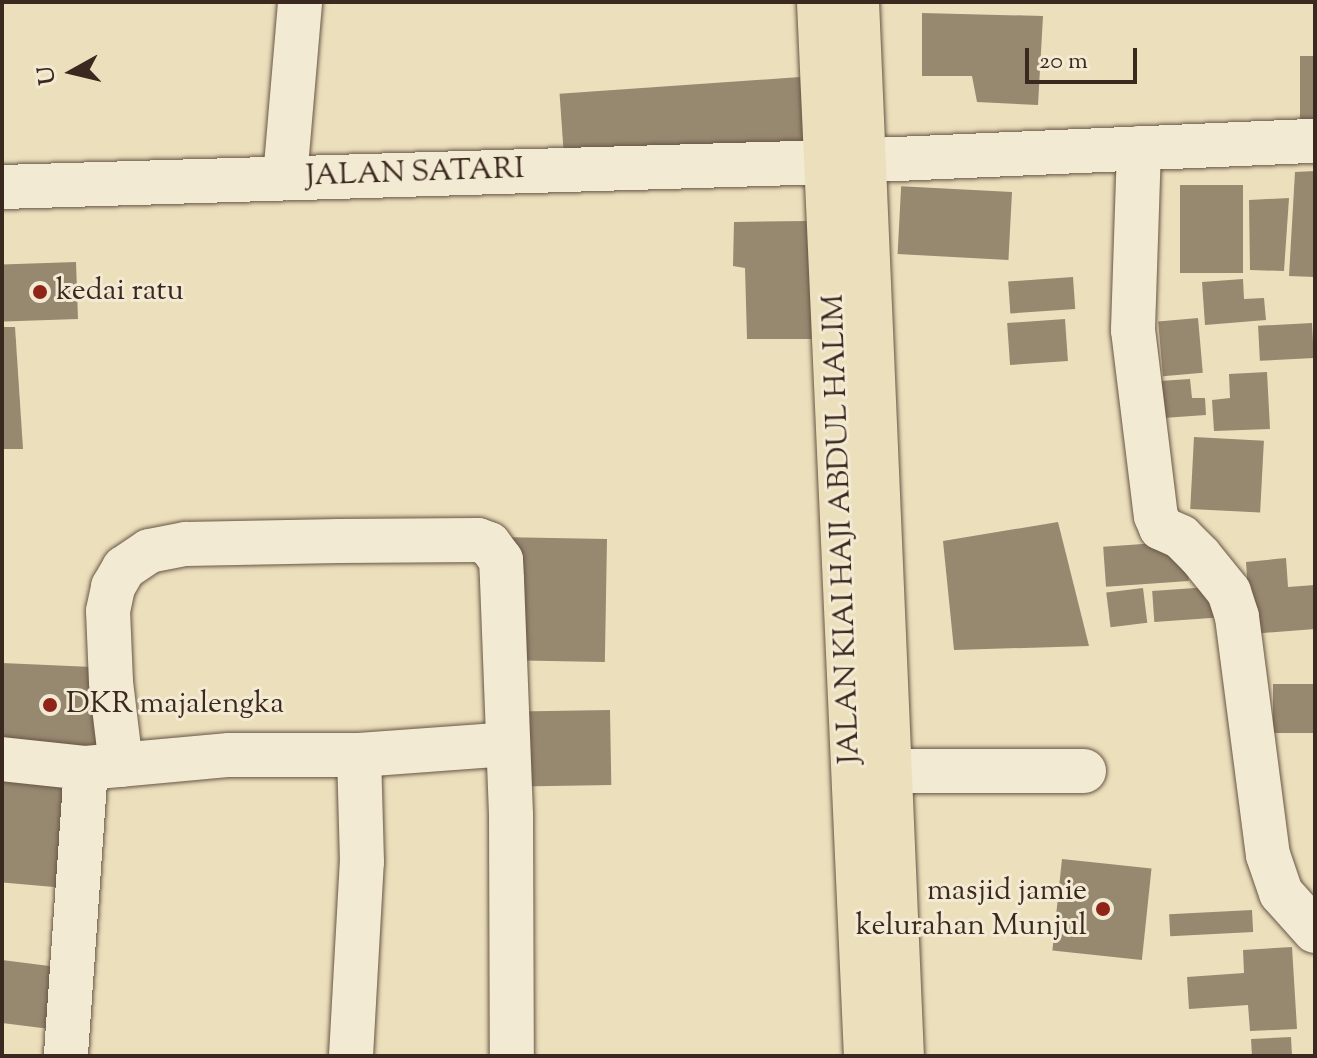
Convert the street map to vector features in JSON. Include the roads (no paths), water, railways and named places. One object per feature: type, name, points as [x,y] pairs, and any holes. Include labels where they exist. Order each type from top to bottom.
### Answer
[{"type":"main road","name":"JALAN KIAI HAJI ABDUL HALIM","points":[[819,2],[846,161],[887,771],[902,1056]]},
{"type":"main road","name":"JALAN KIAI HAJI ABDUL HALIM","points":[[857,2],[846,161],[866,1056]]},
{"type":"street","points":[[285,178],[300,2]]},
{"type":"street","name":"JALAN SATARI","points":[[2,187],[846,161],[1315,141]]},
{"type":"street","points":[[1139,148],[1133,330],[1156,516],[1161,528],[1181,537],[1229,592],[1237,617],[1268,855],[1281,893],[1315,931]]},
{"type":"street","points":[[66,1056],[104,766],[111,682],[108,611],[113,587],[124,568],[149,551],[186,544],[463,540],[489,544],[501,560],[508,744],[512,1056]]},
{"type":"street","points":[[2,759],[104,766],[229,755],[359,755],[508,744]]},
{"type":"street","points":[[351,1056],[362,862],[359,755]]},
{"type":"street","points":[[887,771],[1084,771]]},
{"type":"place","name":"kedai ratu","points":[[40,292]]},
{"type":"place","name":"DKR majalengka","points":[[50,705]]},
{"type":"place","name":"masjid jamie kelurahan Munjul","points":[[1103,909]]}]
